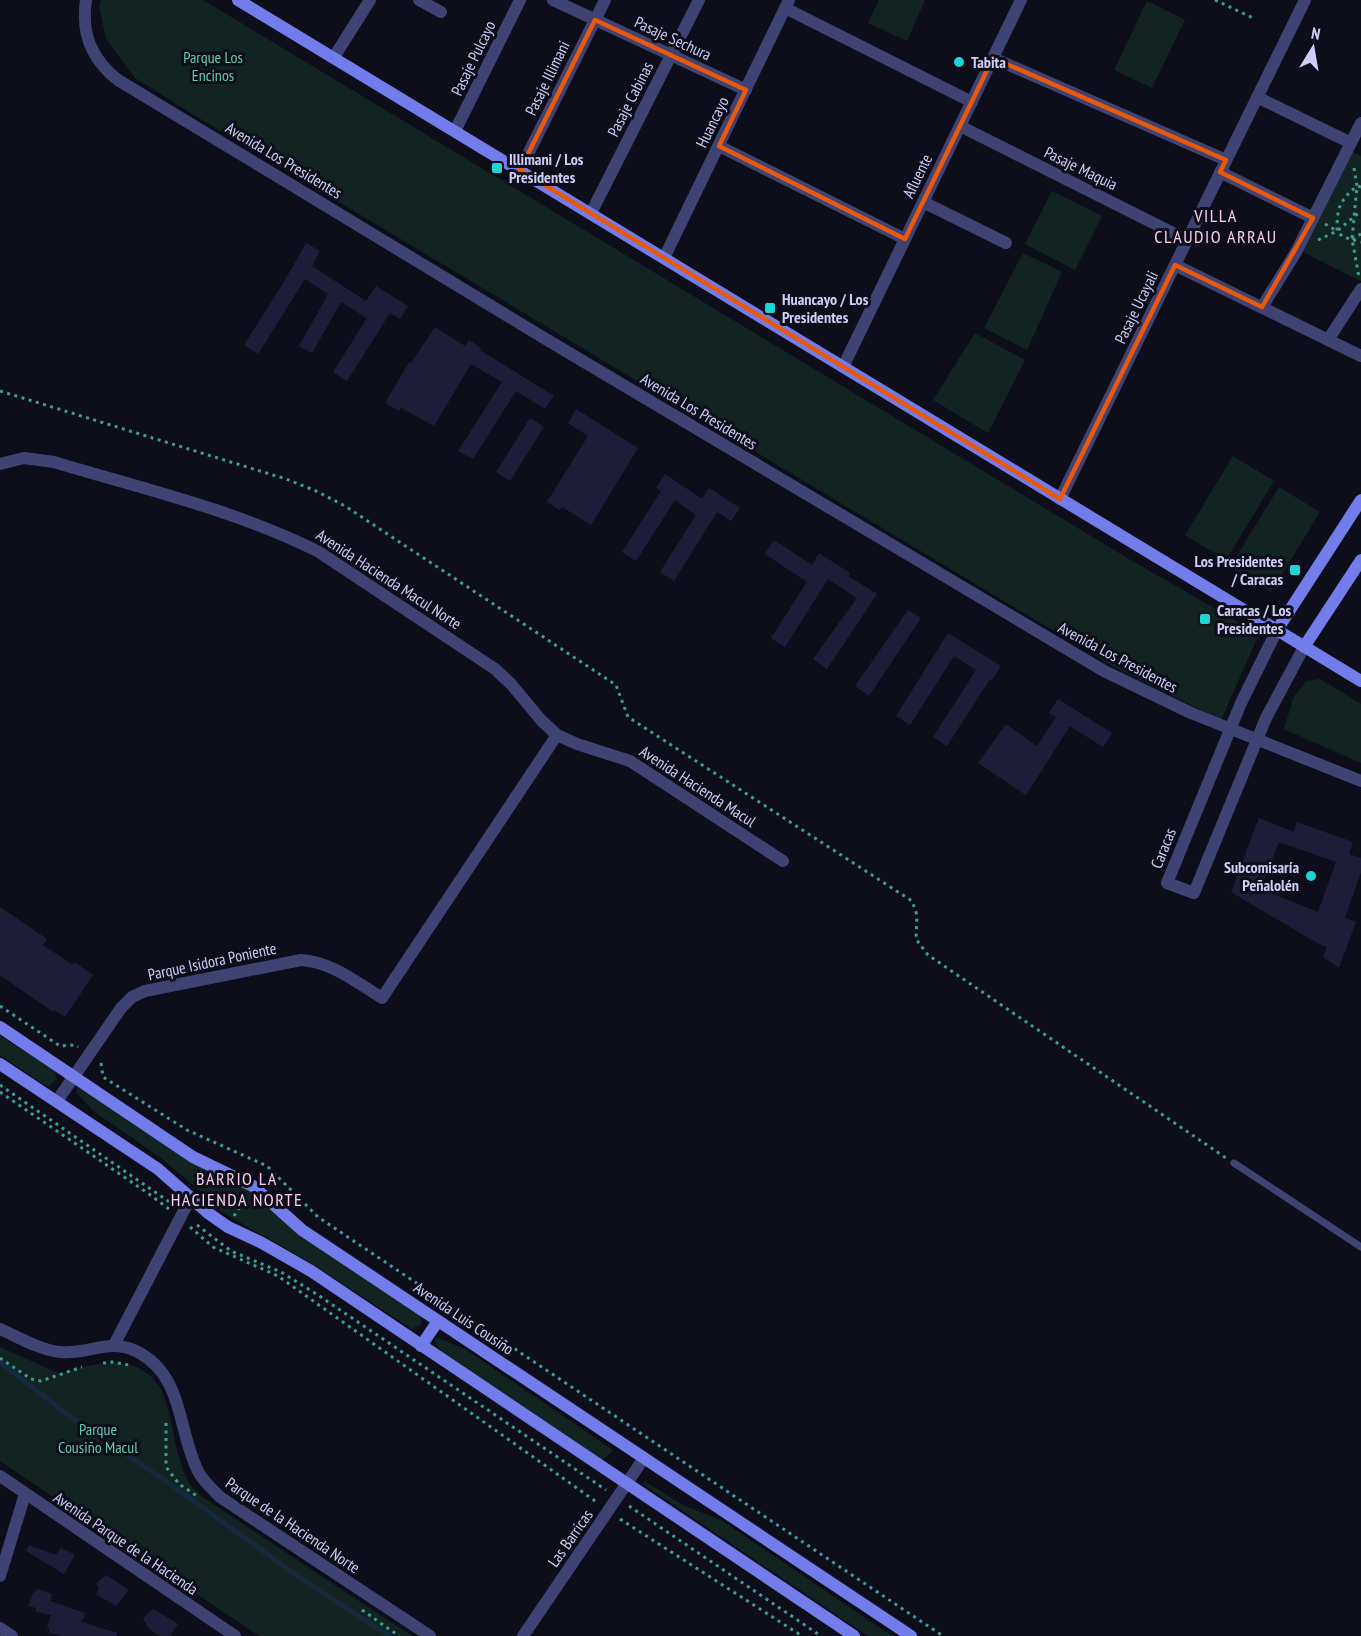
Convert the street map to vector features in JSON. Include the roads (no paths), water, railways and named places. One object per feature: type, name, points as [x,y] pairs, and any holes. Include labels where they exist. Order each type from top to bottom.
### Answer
[{"type":"street","name":"Avenida Los Presidentes","points":[[86,0],[84,24],[90,47],[102,66],[118,80],[1046,638],[1134,687],[1361,782]]},
{"type":"street","points":[[238,0],[1361,681]]},
{"type":"street","points":[[334,57],[370,0]]},
{"type":"street","points":[[419,0],[441,12]]},
{"type":"street","name":"Pasaje Pulcayo","points":[[455,130],[520,0]]},
{"type":"street","name":"Pasaje Sechura","points":[[553,0],[746,90]]},
{"type":"street","name":"Pasaje Illimani","points":[[520,170],[605,0]]},
{"type":"street","name":"Pasaje Cabinas","points":[[591,213],[699,0]]},
{"type":"street","name":"Afluente","points":[[843,367],[1021,0]]},
{"type":"street","name":"Pasaje Ucayali","points":[[1060,499],[1305,0]]},
{"type":"street","points":[[787,4],[972,102]]},
{"type":"street","name":"Huancayo","points":[[664,258],[787,4]]},
{"type":"street","points":[[993,58],[1223,166],[1314,218]]},
{"type":"street","points":[[1257,97],[1351,143]]},
{"type":"street","points":[[1262,307],[1296,252],[1361,123]]},
{"type":"street","name":"Pasaje Maquia","points":[[960,126],[1187,240]]},
{"type":"street","points":[[718,146],[905,239]]},
{"type":"street","points":[[923,202],[1006,243]]},
{"type":"street","points":[[1175,265],[1361,356]]},
{"type":"street","points":[[1328,340],[1361,287]]},
{"type":"street","name":"Avenida Hacienda Macul Norte","points":[[0,464],[24,459],[54,462],[247,520],[290,538],[346,568],[495,669],[511,684],[540,720],[557,735]]},
{"type":"street","name":"Caracas","points":[[1361,500],[1277,630],[1253,678],[1167,883],[1194,893],[1276,697],[1304,647],[1361,560]]},
{"type":"street","name":"Avenida Hacienda Macul","points":[[557,735],[577,744],[630,760],[783,861]]},
{"type":"street","name":"Parque Isidora Poniente","points":[[57,1101],[121,1008],[138,994],[290,961],[312,961],[330,966],[382,998],[557,735]]},
{"type":"street","name":"Avenida Luis Cousiño","points":[[0,1027],[193,1157],[254,1186],[302,1230],[911,1636]]},
{"type":"street","points":[[0,1064],[158,1169],[228,1227],[296,1263],[854,1636]]},
{"type":"street","points":[[0,1329],[43,1348],[58,1352],[76,1352],[114,1345],[191,1197]]},
{"type":"street","points":[[421,1346],[438,1321]]},
{"type":"street","name":"Parque de la Hacienda Norte","points":[[114,1345],[137,1352],[161,1370],[176,1397],[198,1471],[206,1484],[220,1497],[430,1636]]},
{"type":"street","name":"Las Barricas","points":[[523,1636],[644,1458]]},
{"type":"street","name":"Avenida Parque de la Hacienda","points":[[0,1476],[235,1636]]},
{"type":"street","points":[[0,1576],[25,1494]]},
{"type":"street","points":[[0,1628],[12,1636]]},
{"type":"lane","points":[[1234,1163],[1361,1247]]},
{"type":"waterway","points":[[0,1362],[76,1421],[163,1479],[306,1582],[390,1636]]},
{"type":"place","name":"Tabita","points":[[959,62]]},
{"type":"place","name":"Illimani / Los Presidentes","points":[[497,168]]},
{"type":"place","name":"Huancayo / Los Presidentes","points":[[770,308]]},
{"type":"place","name":"Los Presidentes / Caracas","points":[[1295,570]]},
{"type":"place","name":"Caracas / Los Presidentes","points":[[1205,619]]},
{"type":"place","name":"Subcomisaría Peñalolén","points":[[1311,876]]},
{"type":"district","name":"VILLA CLAUDIO ARRAU","points":[[1216,225]]},
{"type":"district","name":"BARRIO LA HACIENDA NORTE","points":[[237,1188]]},
{"type":"park label","name":"Parque Los Encinos","points":[[213,66]]},
{"type":"park label","name":"Parque Cousiño Macul","points":[[98,1438]]}]
